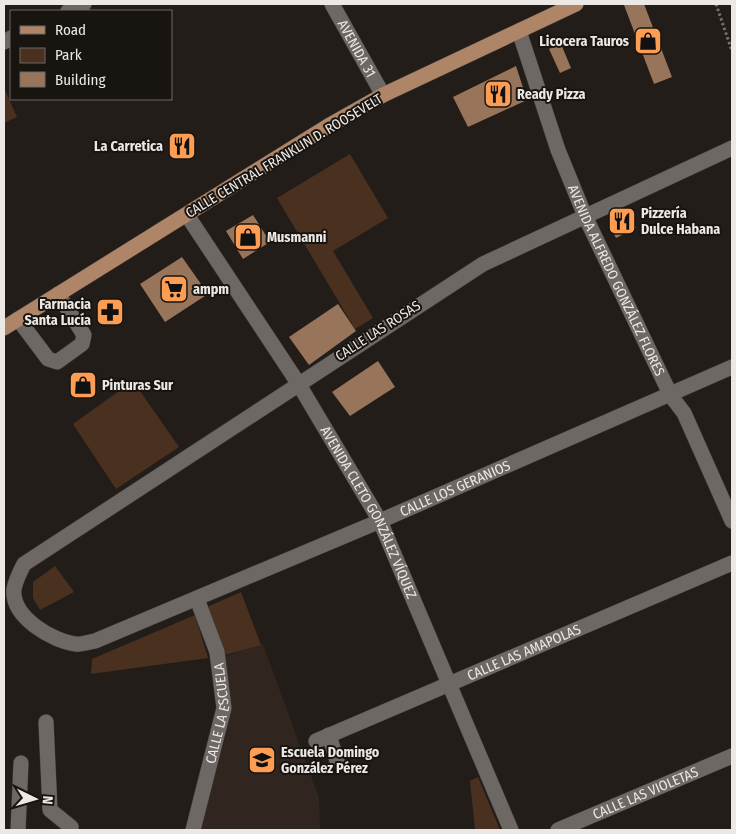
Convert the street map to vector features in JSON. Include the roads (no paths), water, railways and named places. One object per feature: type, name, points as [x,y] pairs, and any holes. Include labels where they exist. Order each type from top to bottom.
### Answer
[{"type":"main road","name":"CALLE CENTRAL FRANKLIN D. ROOSEVELT","points":[[4,328],[328,126],[383,95],[576,4]]},
{"type":"street","points":[[70,10],[84,4]]},
{"type":"street","name":"AVENIDA 31","points":[[332,4],[383,95]]},
{"type":"street","name":"AVENIDA ALFREDO GONZÁLEZ FLORES","points":[[519,31],[558,150],[585,216],[671,396],[684,413],[732,521]]},
{"type":"street","name":"CALLE LAS ROSAS","points":[[94,641],[78,644],[62,642],[30,623],[18,607],[14,590],[18,574],[24,564],[45,552],[298,383],[483,264],[732,148]]},
{"type":"street","name":"AVENIDA CLETO GONZÁLEZ VÍQUEZ","points":[[187,215],[298,383],[380,521],[511,830]]},
{"type":"street","points":[[18,319],[48,359],[57,362],[82,344],[84,335],[58,294]]},
{"type":"street","name":"CALLE LOS GERANIOS","points":[[94,641],[380,521],[732,368]]},
{"type":"street","name":"CALLE LAS AMAPOLAS","points":[[337,761],[323,738],[732,563]]},
{"type":"street","name":"CALLE LA ESCUELA","points":[[193,830],[224,708],[217,652],[197,599]]},
{"type":"street","points":[[46,722],[50,810],[71,827],[70,830]]},
{"type":"street","name":"CALLE LAS VIOLETAS","points":[[558,830],[732,756]]},
{"type":"street","points":[[18,830],[21,764]]},
{"type":"place","name":"Licocera Tauros","points":[[648,41]]},
{"type":"place","name":"Ready Pizza","points":[[498,94]]},
{"type":"place","name":"La Carretica","points":[[182,146]]},
{"type":"place","name":"Pizzería Dulce Habana","points":[[622,221]]},
{"type":"place","name":"Musmanni","points":[[248,237]]},
{"type":"place","name":"ampm","points":[[174,289]]},
{"type":"place","name":"Farmacia Santa Lucía","points":[[110,312]]},
{"type":"place","name":"Pinturas Sur","points":[[83,385]]},
{"type":"place","name":"Escuela Domingo González Pérez","points":[[262,760]]}]
